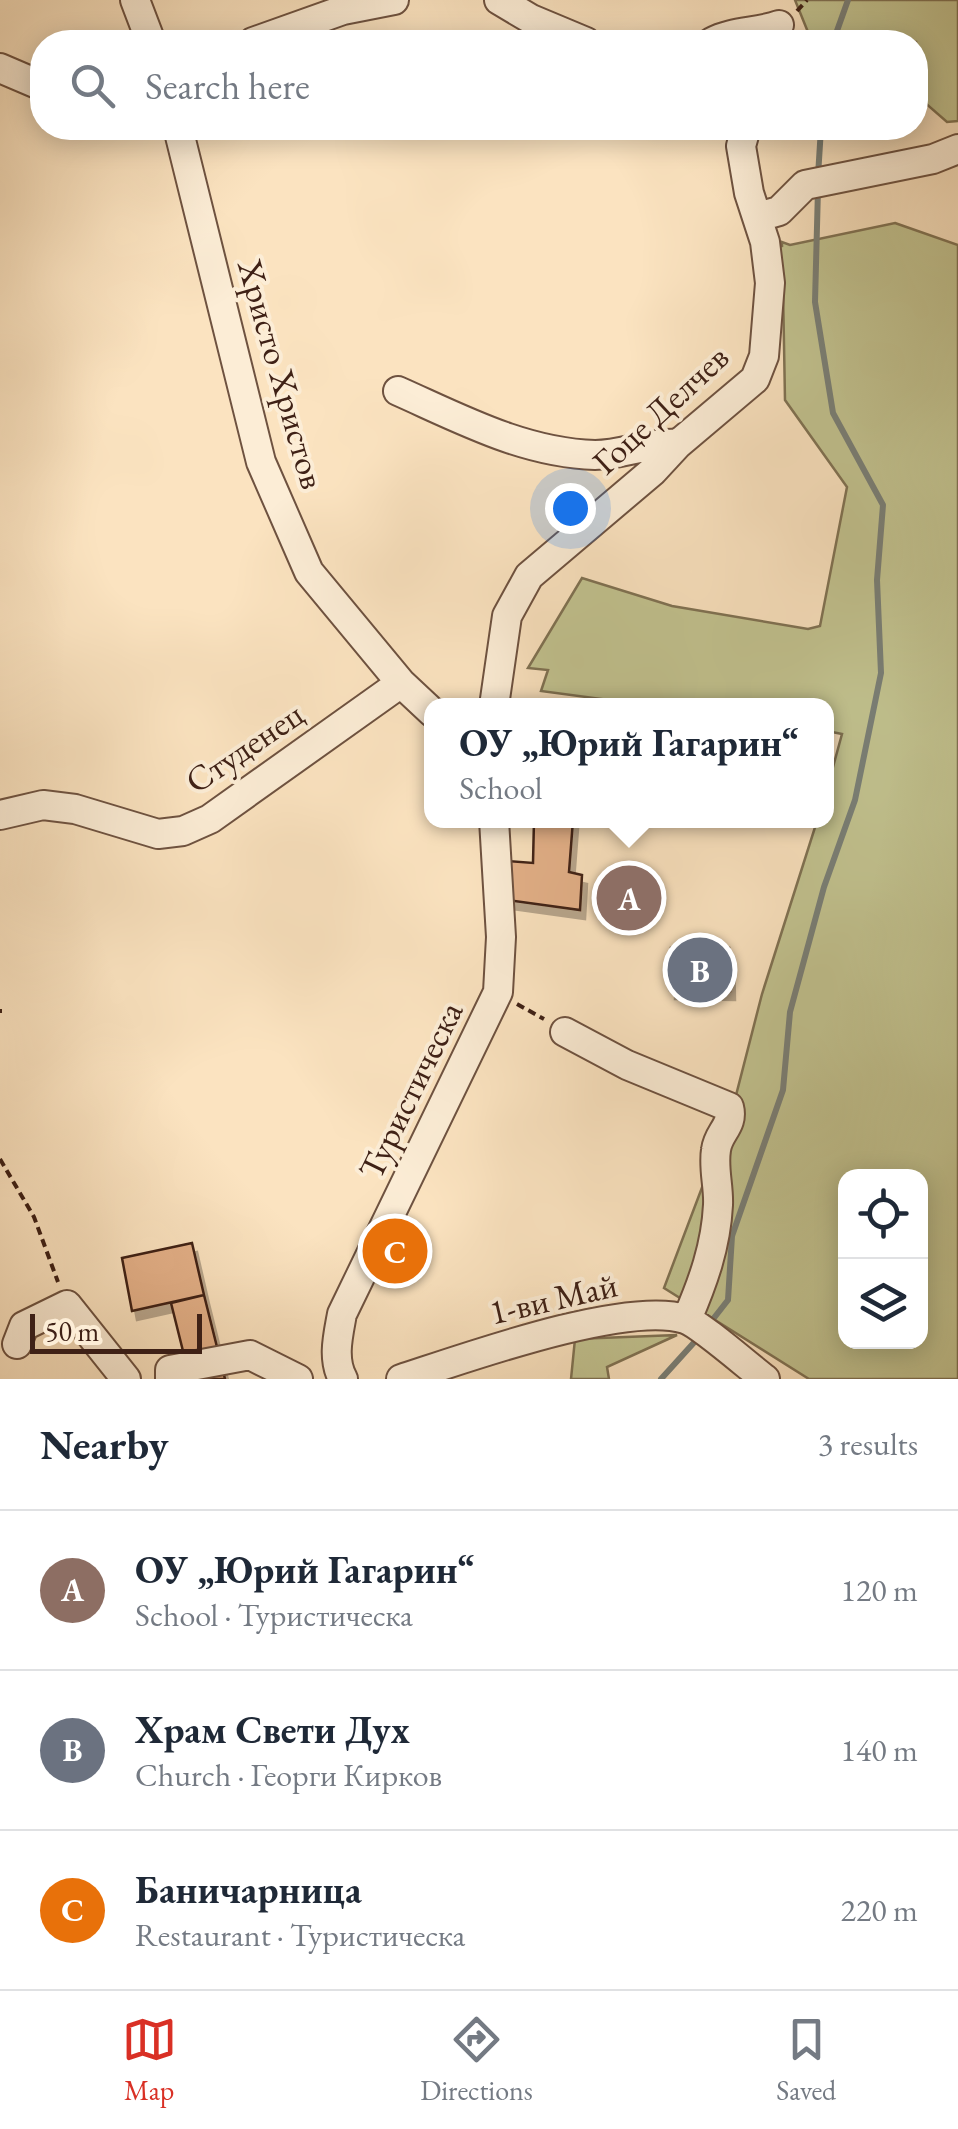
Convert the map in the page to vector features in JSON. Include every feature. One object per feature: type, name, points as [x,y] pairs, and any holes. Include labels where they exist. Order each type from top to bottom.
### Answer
[{"type":"street","points":[[135,0],[146,30]]},
{"type":"street","points":[[287,30],[343,10],[394,0]]},
{"type":"street","points":[[499,0],[558,30]]},
{"type":"street","points":[[0,68],[30,81]]},
{"type":"street","name":"Христо Христов","points":[[181,140],[256,444],[274,495],[309,572],[401,683],[424,705]]},
{"type":"street","name":"Гоце Делчев","points":[[495,698],[507,616],[529,576],[653,472],[678,444],[755,379],[764,356],[770,283],[765,242],[749,193],[743,140]]},
{"type":"street","points":[[758,217],[779,211],[805,185],[933,159],[958,149]]},
{"type":"street","points":[[398,391],[509,440],[571,453],[599,455],[657,442],[678,444]]},
{"type":"street","name":"Студенец","points":[[0,815],[43,805],[158,834],[183,831],[210,818],[401,683]]},
{"type":"street","name":"Туристическа","points":[[343,1379],[337,1368],[342,1314],[498,992],[501,936],[494,828]]},
{"type":"street","points":[[565,1032],[627,1065],[729,1107],[729,1125],[716,1148],[716,1229],[698,1327],[764,1379]]},
{"type":"street","points":[[17,1344],[24,1326],[67,1305],[126,1379]]},
{"type":"street","name":"1-ви Май","points":[[401,1379],[500,1347],[615,1319],[652,1316],[698,1327]]},
{"type":"street","points":[[170,1379],[170,1370],[250,1355],[298,1379]]},
{"type":"path","points":[[498,992],[565,1032]]},
{"type":"path","points":[[0,1159],[34,1217],[67,1305]]},
{"type":"green space","points":[[795,0],[958,0],[958,121],[947,122],[928,105],[928,30],[807,30]]},
{"type":"green space","points":[[895,223],[958,245],[958,1379],[809,1379],[664,1288],[734,1103],[762,994],[815,828],[834,828],[834,763],[842,734],[834,732],[834,698],[594,698],[541,691],[548,670],[528,668],[582,578],[672,606],[808,629],[820,626],[847,487],[785,400],[783,288],[768,249],[782,246],[782,242],[790,245]]},
{"type":"green space","points":[[677,1335],[607,1367],[609,1379],[571,1379],[575,1339]]},
{"type":"building","points":[[534,828],[572,828],[569,872],[582,875],[580,910],[507,900],[508,861],[533,863]]},
{"type":"building","points":[[671,948],[729,948],[730,991],[670,990]]},
{"type":"building","points":[[192,1243],[204,1295],[132,1311],[122,1258]]},
{"type":"building","points":[[204,1295],[225,1379],[190,1379],[171,1303]]},
{"type":"waterway","points":[[837,30],[848,0]]},
{"type":"waterway","points":[[818,176],[820,140]]},
{"type":"waterway","points":[[710,1323],[728,1300],[732,1236],[783,1090],[790,1012],[824,887],[855,800],[881,673],[877,580],[883,505],[833,413],[815,302],[818,189]]},
{"type":"waterway","points":[[661,1379],[699,1337]]},
{"type":"place","name":"ОУ „Юрий Гагарин“","points":[[629,898]]},
{"type":"place","name":"Храм Свети Дух","points":[[700,970]]},
{"type":"place","name":"Баничарница","points":[[395,1251]]}]
